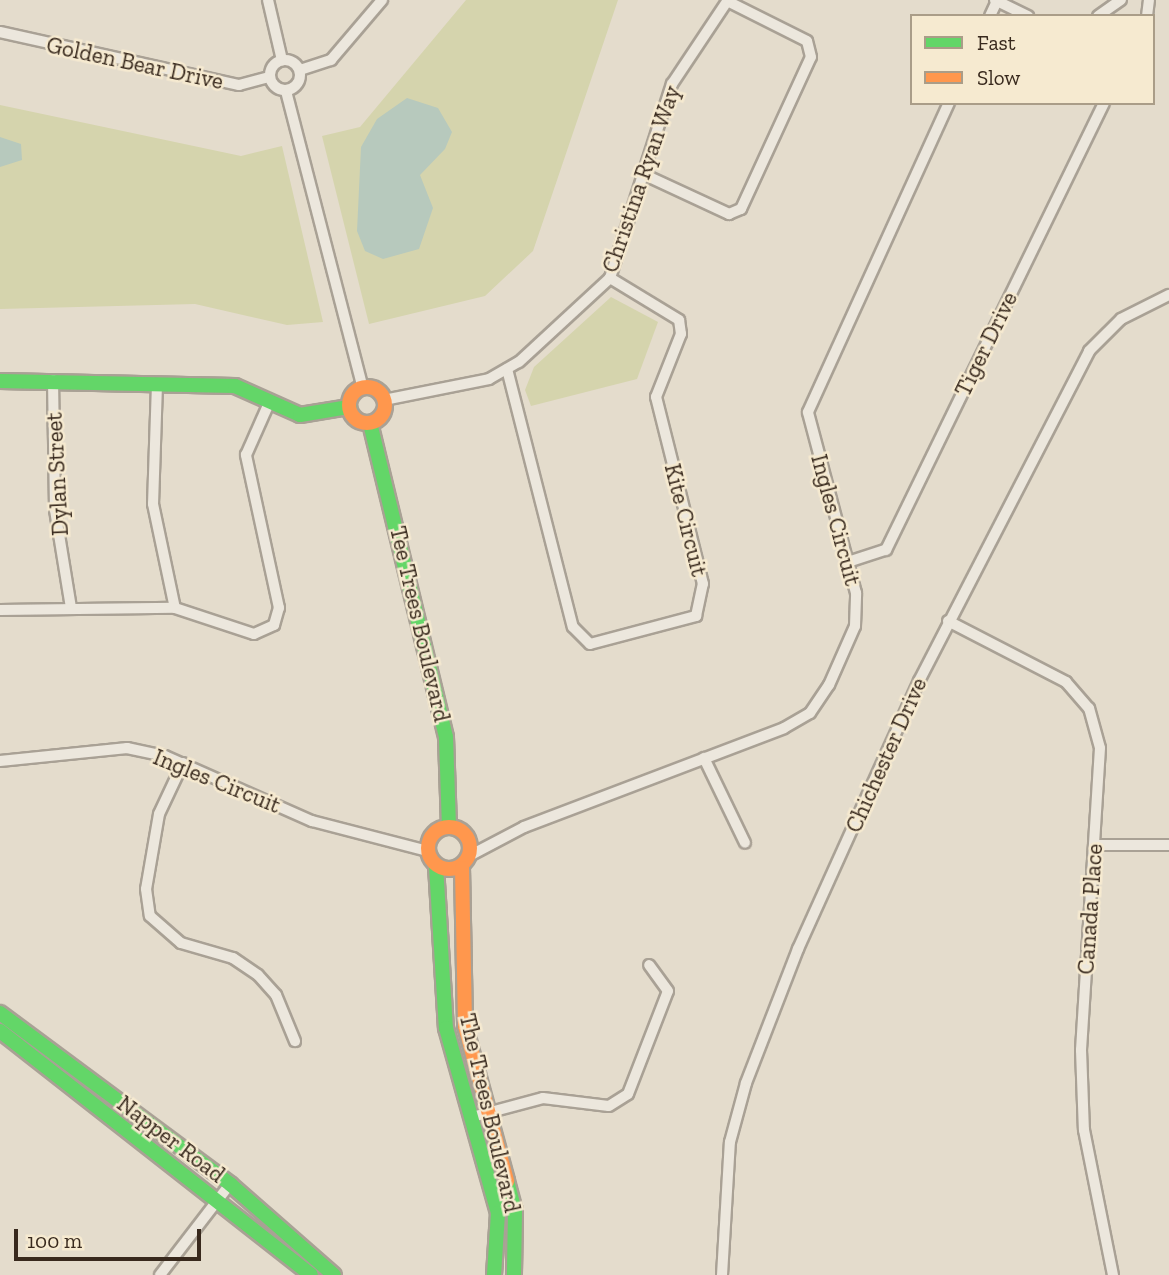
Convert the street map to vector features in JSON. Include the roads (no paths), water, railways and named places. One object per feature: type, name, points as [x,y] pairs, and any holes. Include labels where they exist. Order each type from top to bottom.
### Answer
[{"type":"street","points":[[268,0],[282,60],[300,70],[331,60],[382,0]]},
{"type":"street","points":[[1101,14],[1121,0]]},
{"type":"street","points":[[645,175],[729,214],[741,209],[811,57],[807,41],[727,1]]},
{"type":"street","name":"Christina Ryan Way","points":[[384,400],[489,379],[507,369],[610,278],[673,84],[727,1]]},
{"type":"street","points":[[996,1],[1024,14]]},
{"type":"street","name":"Golden Bear Drive","points":[[0,32],[239,85],[269,77]]},
{"type":"street","points":[[282,60],[269,77],[286,91],[363,388],[384,400],[383,412],[370,423],[354,418],[349,407]]},
{"type":"street","points":[[286,91],[300,80],[300,70]]},
{"type":"street","name":"Ingles Circuit","points":[[465,862],[524,827],[704,758],[810,713],[855,626],[848,562],[808,412],[948,105]]},
{"type":"street","name":"Tiger Drive","points":[[848,562],[886,550],[1103,105]]},
{"type":"street","name":"Kite Circuit","points":[[507,369],[573,627],[590,644],[696,616],[703,584],[656,397],[681,334],[679,320],[610,278]]},
{"type":"street","name":"Chichester Drive","points":[[722,1275],[730,1142],[747,1083],[798,949],[948,621],[1089,351],[1121,318],[1169,295]]},
{"type":"street","points":[[0,381],[53,380],[235,386],[300,415],[349,407],[363,388]]},
{"type":"street","name":"Dylan Street","points":[[53,380],[55,510],[71,608]]},
{"type":"street","points":[[157,384],[153,504],[175,608]]},
{"type":"street","points":[[0,610],[175,608],[254,634],[274,625],[279,608],[246,455],[269,403]]},
{"type":"street","name":"Tee Trees Boulevard","points":[[370,423],[446,737],[449,827]]},
{"type":"street","name":"Canada Place","points":[[948,621],[1066,682],[1089,708],[1100,748],[1081,1050],[1084,1130],[1114,1275]]},
{"type":"street","name":"Ingles Circuit","points":[[0,761],[127,748],[183,763],[312,821],[428,851]]},
{"type":"street","points":[[704,758],[745,843]]},
{"type":"street","points":[[183,763],[159,814],[146,889],[150,916],[181,943],[233,958],[258,975],[276,995],[295,1041]]},
{"type":"street","points":[[449,827],[468,839],[465,862],[436,866],[428,851],[434,832],[449,827]]},
{"type":"street","points":[[1094,845],[1169,845]]},
{"type":"street","name":"The Trees Boulevard","points":[[465,862],[465,1026],[515,1210],[514,1275]]},
{"type":"street","name":"The Trees Boulevard","points":[[436,866],[446,1028],[498,1213],[494,1275]]},
{"type":"street","points":[[472,1117],[543,1098],[609,1106],[628,1094],[668,991],[649,965]]},
{"type":"street","name":"Napper Road","points":[[0,1013],[230,1184],[334,1275]]},
{"type":"street","name":"Napper Road","points":[[0,1031],[219,1199],[311,1275]]},
{"type":"street","points":[[159,1275],[230,1184]]}]
